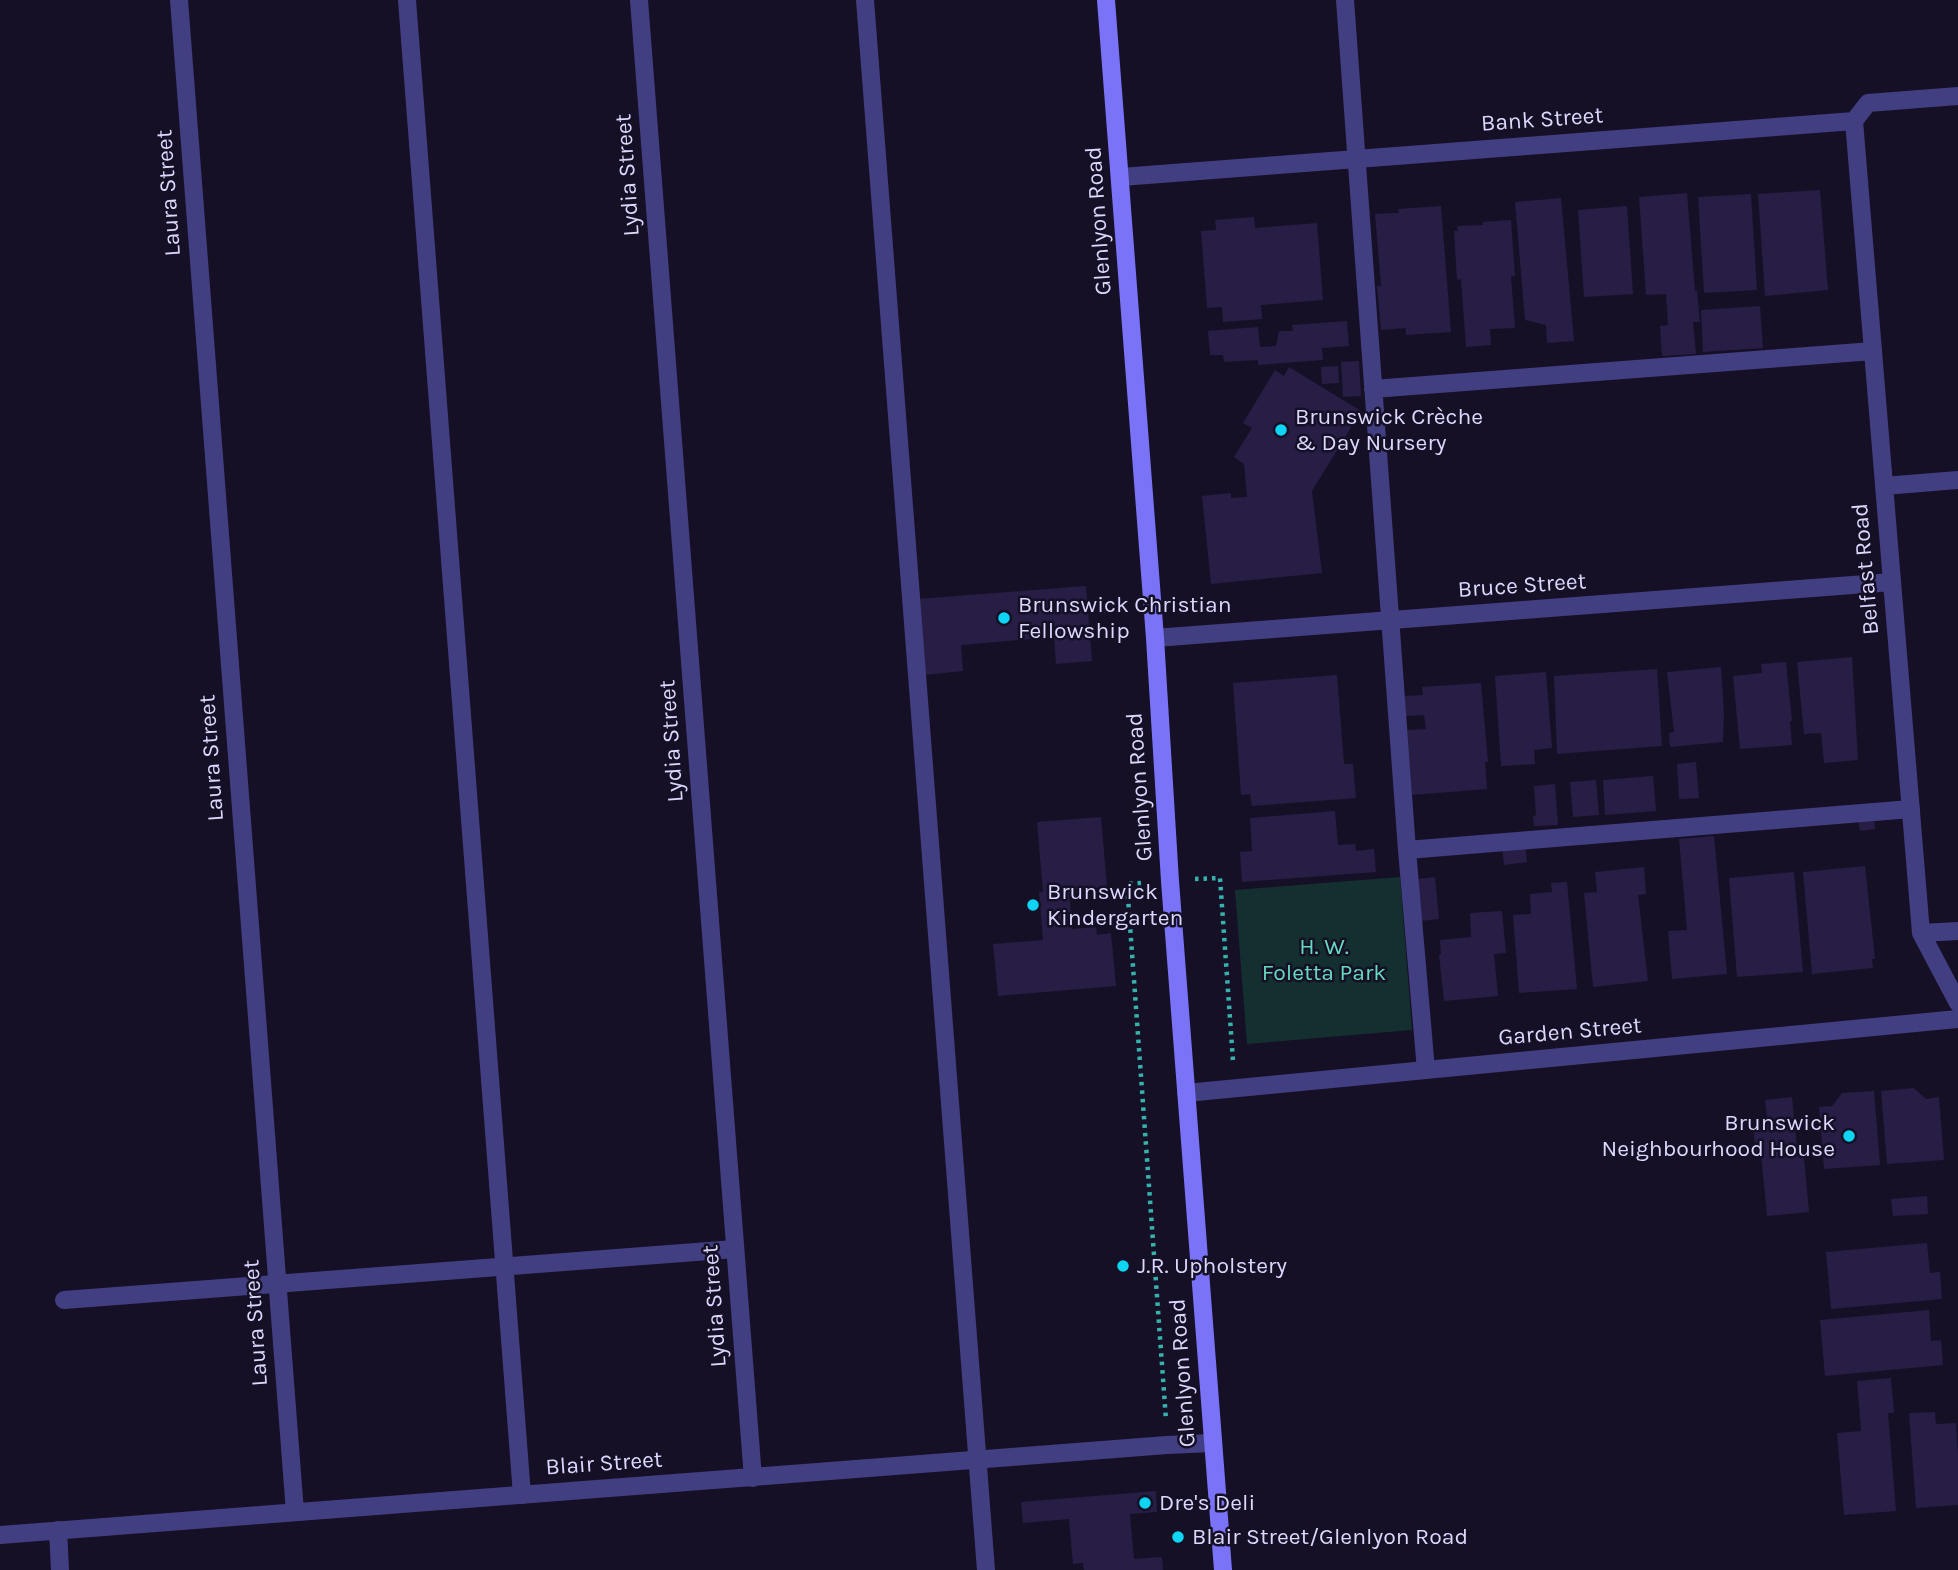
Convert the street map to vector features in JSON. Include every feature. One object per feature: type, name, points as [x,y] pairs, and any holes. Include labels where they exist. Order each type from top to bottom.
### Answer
[{"type":"street","name":"Laura Street","points":[[178,0],[295,1512]]},
{"type":"street","points":[[407,0],[522,1495]]},
{"type":"street","name":"Lydia Street","points":[[639,0],[753,1478]]},
{"type":"street","points":[[865,0],[986,1570]]},
{"type":"street","name":"Glenlyon Road","points":[[1106,0],[1223,1570]]},
{"type":"street","points":[[1345,0],[1407,850],[1426,1070]]},
{"type":"street","points":[[1854,121],[1868,103],[1958,96]]},
{"type":"street","name":"Bank Street","points":[[1121,177],[1854,121]]},
{"type":"street","name":"Belfast Road","points":[[1854,121],[1921,933],[1958,1003]]},
{"type":"street","points":[[1373,389],[1873,351]]},
{"type":"street","points":[[1884,486],[1958,480]]},
{"type":"street","name":"Bruce Street","points":[[1155,638],[1892,582]]},
{"type":"street","points":[[1407,850],[1911,809]]},
{"type":"street","points":[[1921,933],[1958,930]]},
{"type":"street","name":"Garden Street","points":[[1186,1093],[1958,1019]]},
{"type":"street","points":[[64,1300],[735,1250]]},
{"type":"street","name":"Blair Street","points":[[0,1535],[1212,1443]]},
{"type":"street","points":[[58,1531],[60,1570]]},
{"type":"green space","name":"H. W. Foletta Park","points":[[1400,877],[1412,1030],[1247,1044],[1235,890]]},
{"type":"building","points":[[1820,190],[1828,290],[1765,296],[1758,194]]},
{"type":"building","points":[[1687,193],[1700,322],[1693,322],[1696,354],[1662,356],[1660,326],[1668,325],[1666,294],[1646,295],[1639,197]]},
{"type":"building","points":[[1751,194],[1757,290],[1704,293],[1698,197]]},
{"type":"building","points":[[1561,198],[1574,341],[1547,343],[1546,325],[1525,320],[1515,202]]},
{"type":"building","points":[[1441,206],[1451,332],[1406,335],[1406,328],[1381,330],[1377,286],[1381,286],[1375,214],[1399,213],[1398,209]]},
{"type":"building","points":[[1627,206],[1633,294],[1584,297],[1578,210]]},
{"type":"building","points":[[1254,217],[1255,228],[1317,223],[1323,300],[1261,305],[1262,319],[1223,322],[1222,307],[1207,308],[1201,231],[1216,230],[1215,220]]},
{"type":"building","points":[[1511,220],[1515,328],[1490,329],[1491,345],[1466,347],[1454,231],[1458,231],[1457,226]]},
{"type":"building","points":[[1760,306],[1763,348],[1703,352],[1701,310]]},
{"type":"building","points":[[1347,321],[1349,346],[1322,348],[1323,360],[1258,365],[1258,360],[1224,362],[1223,355],[1210,355],[1208,331],[1258,327],[1260,347],[1276,346],[1279,331],[1293,331],[1292,325]]},
{"type":"building","points":[[1359,361],[1361,396],[1343,397],[1341,362]]},
{"type":"building","points":[[1338,366],[1339,383],[1322,384],[1321,367]]},
{"type":"building","points":[[1289,367],[1361,411],[1312,491],[1322,573],[1211,584],[1202,496],[1231,493],[1231,498],[1247,497],[1244,464],[1234,457],[1252,428],[1243,423],[1275,370],[1284,376]]},
{"type":"building","name":"Brunswick Christian Fellowship","points":[[1086,586],[1092,661],[1056,664],[1054,637],[961,645],[963,671],[924,675],[917,599]]},
{"type":"building","points":[[1852,657],[1858,760],[1824,763],[1821,733],[1804,734],[1797,662]]},
{"type":"building","points":[[1786,662],[1792,745],[1740,749],[1733,676],[1762,673],[1761,664]]},
{"type":"building","points":[[1721,667],[1723,742],[1670,747],[1669,733],[1674,732],[1667,672]]},
{"type":"building","points":[[1657,669],[1662,746],[1557,754],[1554,676]]},
{"type":"building","points":[[1546,672],[1552,748],[1534,750],[1535,764],[1501,766],[1495,676]]},
{"type":"building","points":[[1337,675],[1344,764],[1353,764],[1356,798],[1252,806],[1250,794],[1241,795],[1233,683]]},
{"type":"building","points":[[1481,683],[1488,762],[1485,762],[1487,789],[1412,795],[1407,730],[1426,729],[1424,715],[1406,716],[1404,696],[1423,695],[1422,687]]},
{"type":"building","points":[[1696,762],[1699,798],[1679,799],[1677,764]]},
{"type":"building","points":[[1653,776],[1656,811],[1605,815],[1603,780]]},
{"type":"building","points":[[1596,780],[1599,815],[1573,817],[1570,782]]},
{"type":"building","points":[[1555,784],[1558,825],[1534,826],[1534,786]]},
{"type":"building","points":[[1335,811],[1338,845],[1355,844],[1356,851],[1374,849],[1376,872],[1242,882],[1240,852],[1252,851],[1250,818]]},
{"type":"building","points":[[1101,817],[1107,887],[1069,890],[1072,929],[1096,927],[1097,935],[1111,933],[1116,986],[998,996],[993,944],[1043,940],[1039,892],[1043,892],[1037,822]]},
{"type":"building","points":[[1874,818],[1875,829],[1860,831],[1858,819]]},
{"type":"building","points":[[1714,836],[1727,974],[1672,979],[1668,931],[1687,930],[1679,839]]},
{"type":"building","points":[[1525,844],[1527,862],[1504,865],[1502,846]]},
{"type":"building","points":[[1865,866],[1875,959],[1872,959],[1873,968],[1812,974],[1803,872]]},
{"type":"building","points":[[1644,867],[1646,894],[1638,895],[1648,981],[1593,987],[1584,893],[1597,892],[1595,872]]},
{"type":"building","points":[[1794,872],[1803,972],[1737,977],[1729,878]]},
{"type":"building","points":[[1435,877],[1439,919],[1421,921],[1418,879]]},
{"type":"building","points":[[1567,882],[1577,989],[1519,993],[1513,915],[1531,914],[1530,894],[1552,892],[1551,883]]},
{"type":"building","points":[[1502,911],[1506,953],[1494,954],[1498,996],[1444,1001],[1440,940],[1471,937],[1470,913]]},
{"type":"building","points":[[1914,1088],[1926,1099],[1939,1097],[1944,1160],[1887,1164],[1881,1091]]},
{"type":"building","name":"Brunswick Neighbourhood House","points":[[1874,1091],[1880,1165],[1824,1169],[1819,1107],[1832,1106],[1842,1093]]},
{"type":"building","points":[[1792,1097],[1797,1148],[1803,1147],[1809,1212],[1767,1216],[1761,1154],[1756,1155],[1753,1126],[1768,1124],[1765,1100]]},
{"type":"building","points":[[1927,1196],[1928,1214],[1893,1216],[1891,1199]]},
{"type":"building","points":[[1927,1243],[1930,1273],[1940,1272],[1942,1299],[1831,1309],[1826,1252]]},
{"type":"building","points":[[1929,1310],[1931,1341],[1941,1340],[1943,1365],[1825,1376],[1820,1320]]},
{"type":"building","points":[[1891,1378],[1894,1413],[1888,1413],[1896,1511],[1844,1515],[1837,1433],[1861,1431],[1857,1381]]},
{"type":"building","points":[[1935,1412],[1936,1424],[1956,1423],[1958,1505],[1916,1508],[1909,1413]]},
{"type":"building","points":[[1156,1491],[1157,1512],[1130,1514],[1134,1559],[1162,1557],[1163,1570],[1084,1570],[1083,1563],[1073,1564],[1069,1519],[1023,1523],[1021,1502]]},
{"type":"place","name":"Brunswick Crèche & Day Nursery","points":[[1281,430]]},
{"type":"place","name":"Brunswick Christian Fellowship","points":[[1004,618]]},
{"type":"place","name":"Brunswick Kindergarten","points":[[1033,905]]},
{"type":"place","name":"Brunswick Neighbourhood House","points":[[1849,1136]]},
{"type":"place","name":"J.R. Upholstery","points":[[1123,1266]]},
{"type":"place","name":"Dre's Deli","points":[[1145,1503]]},
{"type":"place","name":"Blair Street/Glenlyon Road","points":[[1178,1537]]}]
